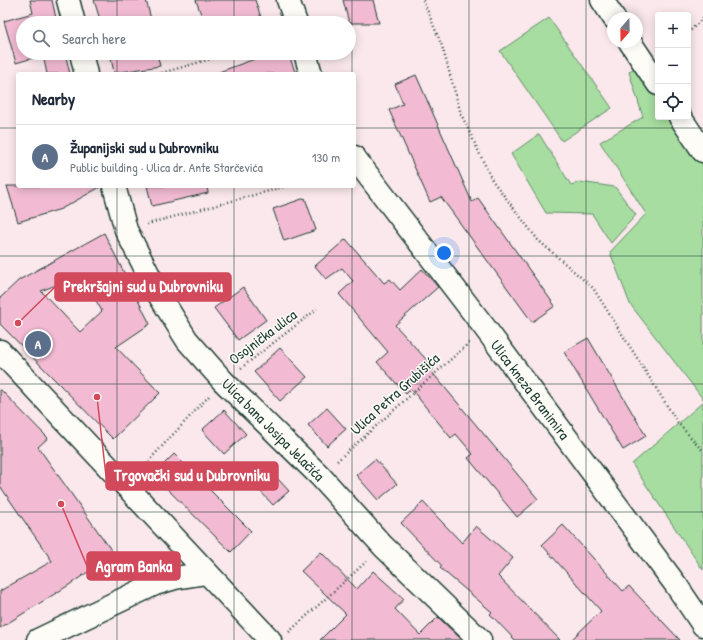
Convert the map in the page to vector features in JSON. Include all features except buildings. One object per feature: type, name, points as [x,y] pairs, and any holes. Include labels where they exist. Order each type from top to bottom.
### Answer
[{"type":"street","points":[[68,0],[72,16]]},
{"type":"street","points":[[288,0],[294,16]]},
{"type":"street","points":[[602,0],[610,12]]},
{"type":"street","points":[[634,48],[655,80]]},
{"type":"street","points":[[83,60],[86,72]]},
{"type":"street","points":[[307,60],[310,72]]},
{"type":"street","points":[[682,120],[703,151]]},
{"type":"street","name":"Ulica kneza Branimira","points":[[356,160],[485,328],[676,586],[703,625]]},
{"type":"street","name":"Ulica bana Josipa Jelačića","points":[[115,188],[126,230],[159,295],[187,340],[223,381],[320,476],[384,546],[480,640]]},
{"type":"street","points":[[0,351],[206,573],[278,637]]},
{"type":"street","points":[[38,640],[155,584],[175,578],[206,573]]},
{"type":"path","points":[[423,0],[442,46],[461,114],[492,180],[538,240],[593,288],[678,423],[703,451]]},
{"type":"path","points":[[691,30],[703,18]]},
{"type":"path","points":[[165,72],[207,60]]},
{"type":"path","points":[[126,230],[280,188]]},
{"type":"path","name":"Osojnička ulica","points":[[125,486],[223,381],[317,310]]},
{"type":"path","name":"Ulica Petra Grubišića","points":[[320,476],[485,328]]},
{"type":"path","points":[[278,637],[384,546]]},
{"type":"green space","points":[[549,18],[612,108],[562,141],[500,51]]},
{"type":"green space","points":[[642,60],[655,79],[655,120],[682,120],[703,151],[703,399],[630,304],[610,252],[646,214],[600,142],[643,117],[629,72]]},
{"type":"green space","points":[[539,134],[571,185],[580,182],[615,187],[636,215],[611,243],[592,214],[546,213],[511,154]]},
{"type":"green space","points":[[703,402],[703,570],[632,464]]},
{"type":"place","name":"Prekršajni sud u Dubrovniku","points":[[18,323]]},
{"type":"place","name":"Županijski sud u Dubrovniku","points":[[38,344]]},
{"type":"place","name":"Trgovački sud u Dubrovniku","points":[[97,397]]},
{"type":"place","name":"Agram Banka","points":[[61,504]]}]
